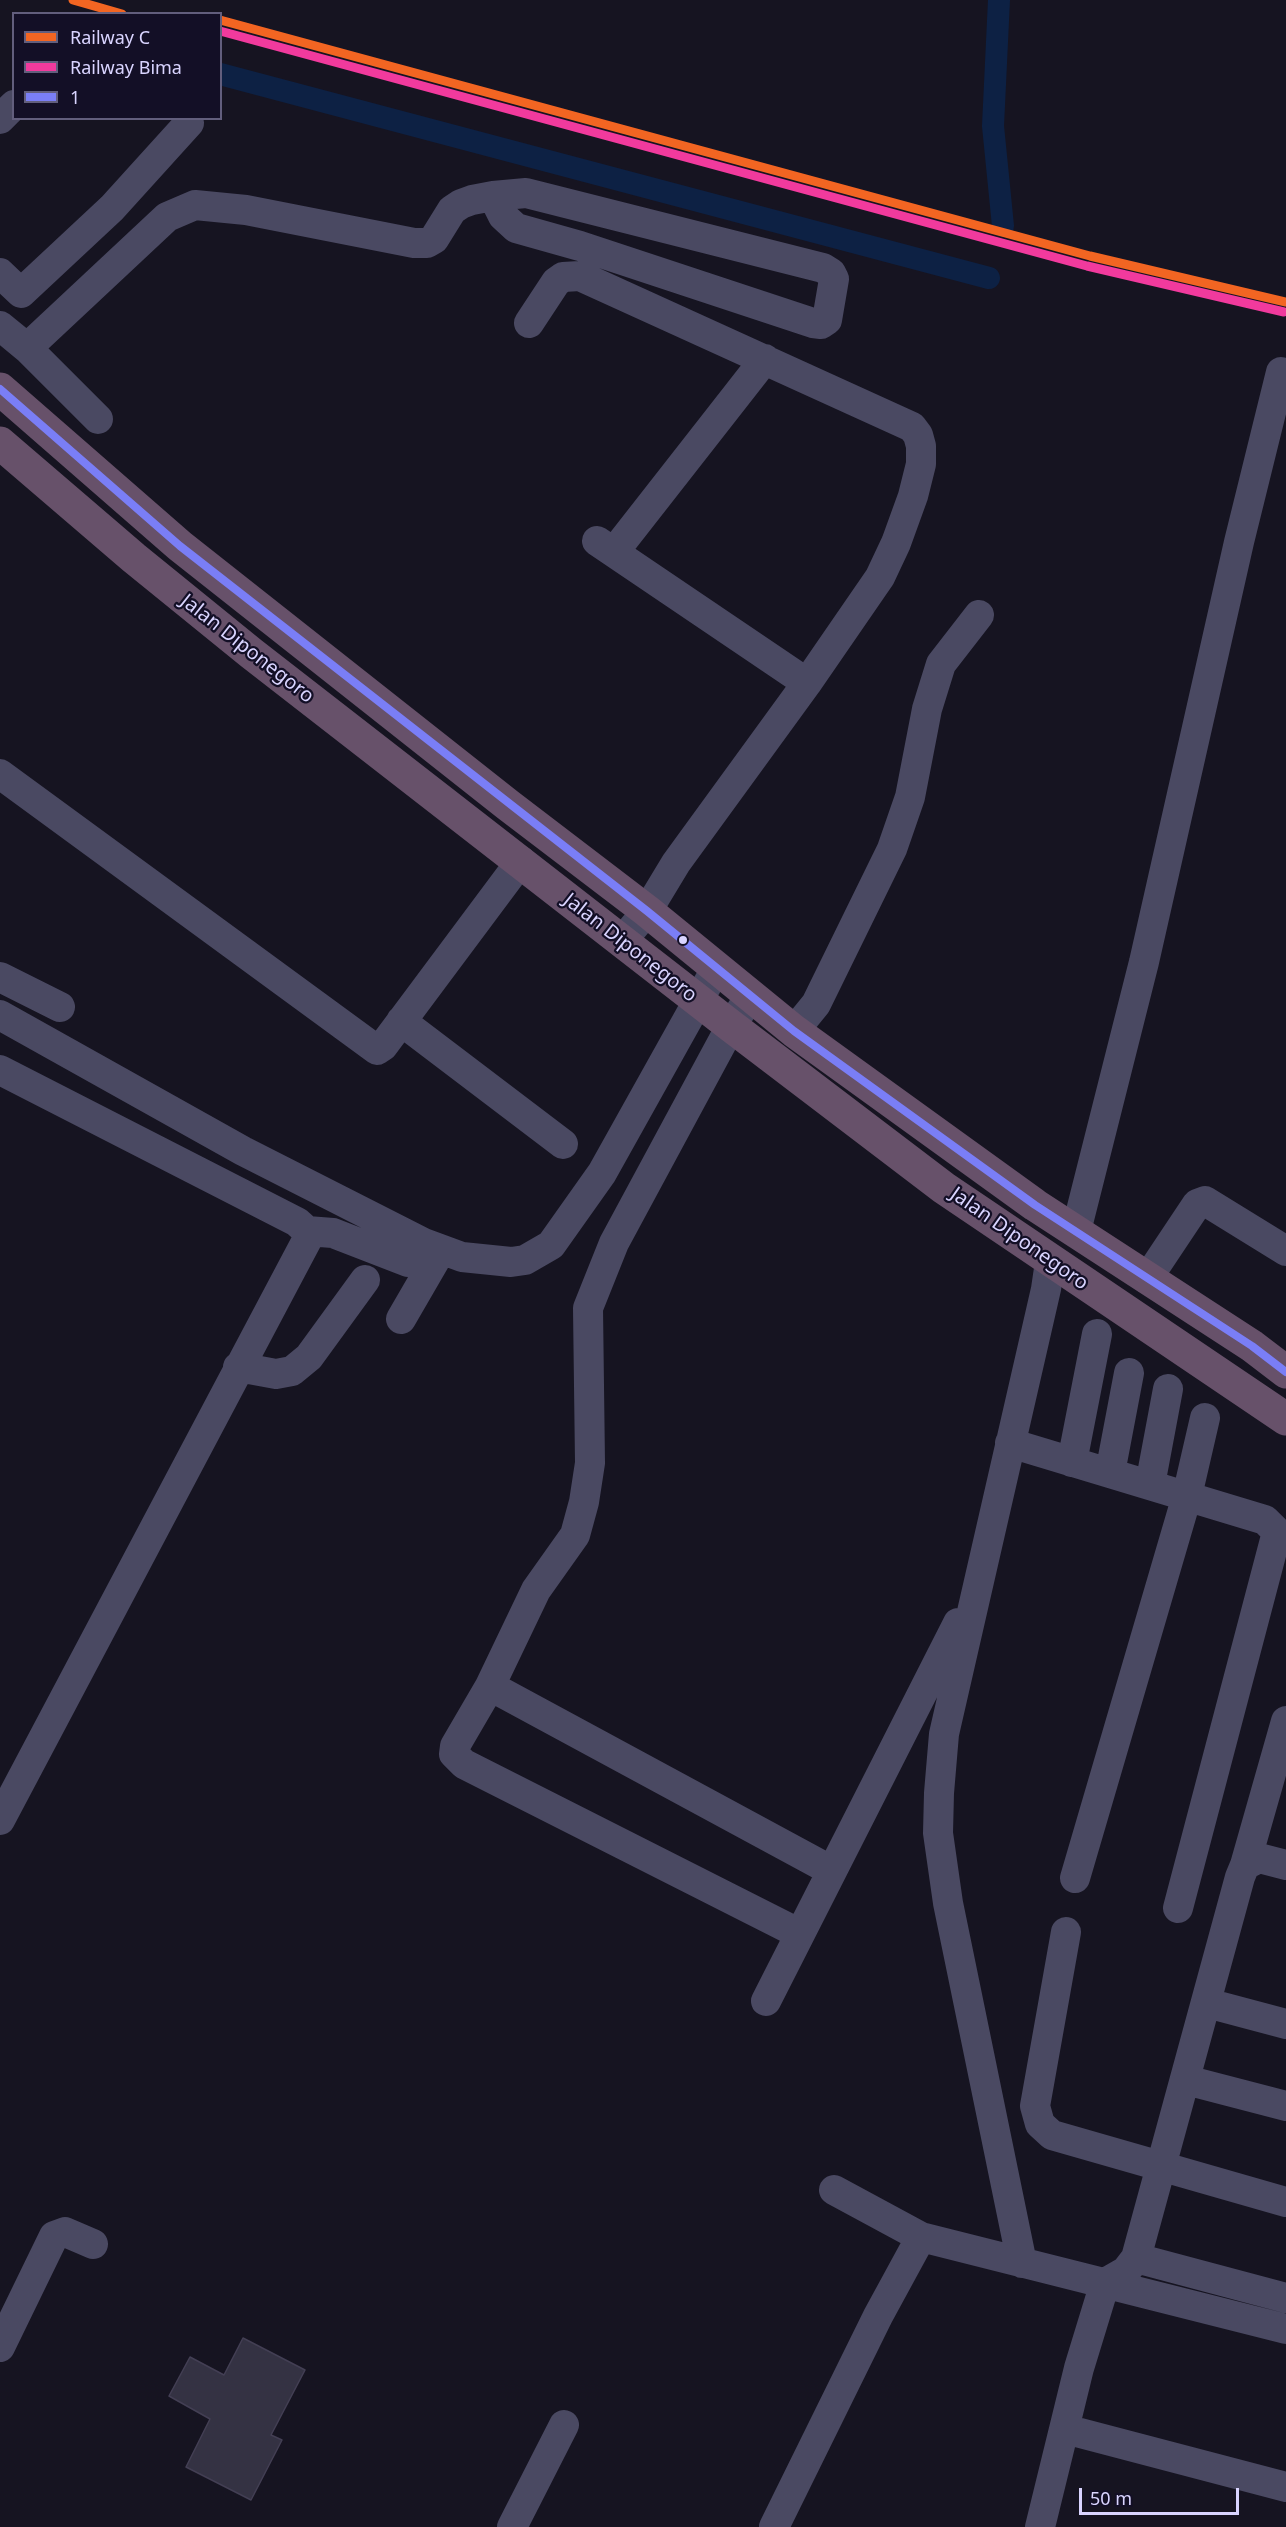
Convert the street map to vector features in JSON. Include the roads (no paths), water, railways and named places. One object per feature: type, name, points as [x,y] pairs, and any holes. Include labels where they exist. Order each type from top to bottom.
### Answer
[{"type":"highway","name":"Jalan Diponegoro","points":[[0,389],[180,546],[508,805],[647,911],[794,1031],[916,1121],[1147,1280],[1252,1346],[1286,1372]]},
{"type":"highway","name":"Jalan Diponegoro","points":[[0,443],[134,558],[250,653],[521,861],[696,1000],[944,1188],[1050,1262],[1286,1419]]},
{"type":"street","points":[[0,119],[12,107]]},
{"type":"street","points":[[0,320],[21,293],[112,208],[189,123]]},
{"type":"street","points":[[27,348],[153,230],[181,209],[195,205],[246,210],[414,243],[427,243],[435,239],[452,210],[472,200],[493,196],[526,193],[823,268],[831,273],[834,279],[826,320],[821,324],[813,323],[580,246],[516,228],[503,216],[493,196]]},
{"type":"street","points":[[580,246],[591,208]]},
{"type":"street","points":[[0,273],[21,293]]},
{"type":"street","points":[[529,323],[556,282],[563,277],[580,276],[912,427],[918,435],[921,446],[921,464],[913,496],[896,543],[880,577],[676,863],[647,911],[622,941]]},
{"type":"street","points":[[0,326],[27,348],[98,419]]},
{"type":"street","points":[[765,359],[606,546],[807,682]]},
{"type":"street","points":[[1076,1231],[1147,951],[1239,542],[1281,372]]},
{"type":"street","points":[[794,1031],[816,1004],[892,849],[910,797],[927,709],[941,664],[979,615]]},
{"type":"street","points":[[0,774],[377,1050],[383,1046],[521,861]]},
{"type":"street","points":[[0,1015],[234,1146],[432,1247],[462,1257],[511,1262],[525,1260],[551,1245],[602,1173],[696,1000],[717,967]]},
{"type":"street","points":[[0,977],[60,1007]]},
{"type":"street","points":[[751,995],[731,1026],[614,1243],[588,1308],[590,1463],[584,1502],[574,1534],[536,1590],[490,1686],[455,1746],[454,1754],[464,1764],[800,1934]]},
{"type":"street","points":[[401,1021],[563,1144]]},
{"type":"street","points":[[0,1070],[297,1222],[307,1231],[333,1233],[408,1262],[432,1247]]},
{"type":"street","points":[[1147,1280],[1197,1204],[1205,1201],[1286,1251]]},
{"type":"street","points":[[0,1820],[307,1240],[307,1231]]},
{"type":"street","points":[[401,1319],[432,1247]]},
{"type":"street","points":[[1022,2262],[948,1903],[938,1833],[944,1734],[1046,1289],[1050,1262]]},
{"type":"street","points":[[238,1367],[276,1374],[292,1371],[309,1357],[365,1280]]},
{"type":"street","points":[[1071,1462],[1097,1334]]},
{"type":"street","points":[[1110,1473],[1129,1373]]},
{"type":"street","points":[[1150,1485],[1168,1389]]},
{"type":"street","points":[[1075,1878],[1187,1496],[1205,1418]]},
{"type":"street","points":[[1010,1443],[1265,1520],[1277,1532],[1178,1908]]},
{"type":"street","points":[[766,2001],[979,1583]]},
{"type":"street","points":[[490,1686],[831,1871]]},
{"type":"street","points":[[1040,2527],[1079,2368],[1105,2283],[1126,2271],[1136,2258],[1286,1721]]},
{"type":"street","points":[[1245,1865],[1259,1858],[1286,1865]]},
{"type":"street","points":[[1066,1932],[1035,2106],[1040,2124],[1052,2135],[1286,2202]]},
{"type":"street","points":[[1207,2003],[1286,2024]]},
{"type":"street","points":[[1186,2080],[1286,2106]]},
{"type":"street","points":[[834,2190],[921,2237],[1286,2330]]},
{"type":"street","points":[[0,2347],[54,2236],[65,2232],[93,2244]]},
{"type":"street","points":[[774,2527],[878,2316],[921,2237]]},
{"type":"street","points":[[1136,2258],[1286,2298]]},
{"type":"street","points":[[512,2527],[564,2425]]},
{"type":"street","points":[[1065,2429],[1286,2487]]},
{"type":"waterway","points":[[999,0],[993,126],[1003,226]]},
{"type":"waterway","points":[[222,75],[989,278]]},
{"type":"rail line","name":"C","points":[[73,0],[115,12]]},
{"type":"rail line","name":"C","points":[[222,21],[1090,256],[1286,302]]},
{"type":"rail line","name":"Bima","points":[[222,32],[1087,266],[1284,312]]}]
